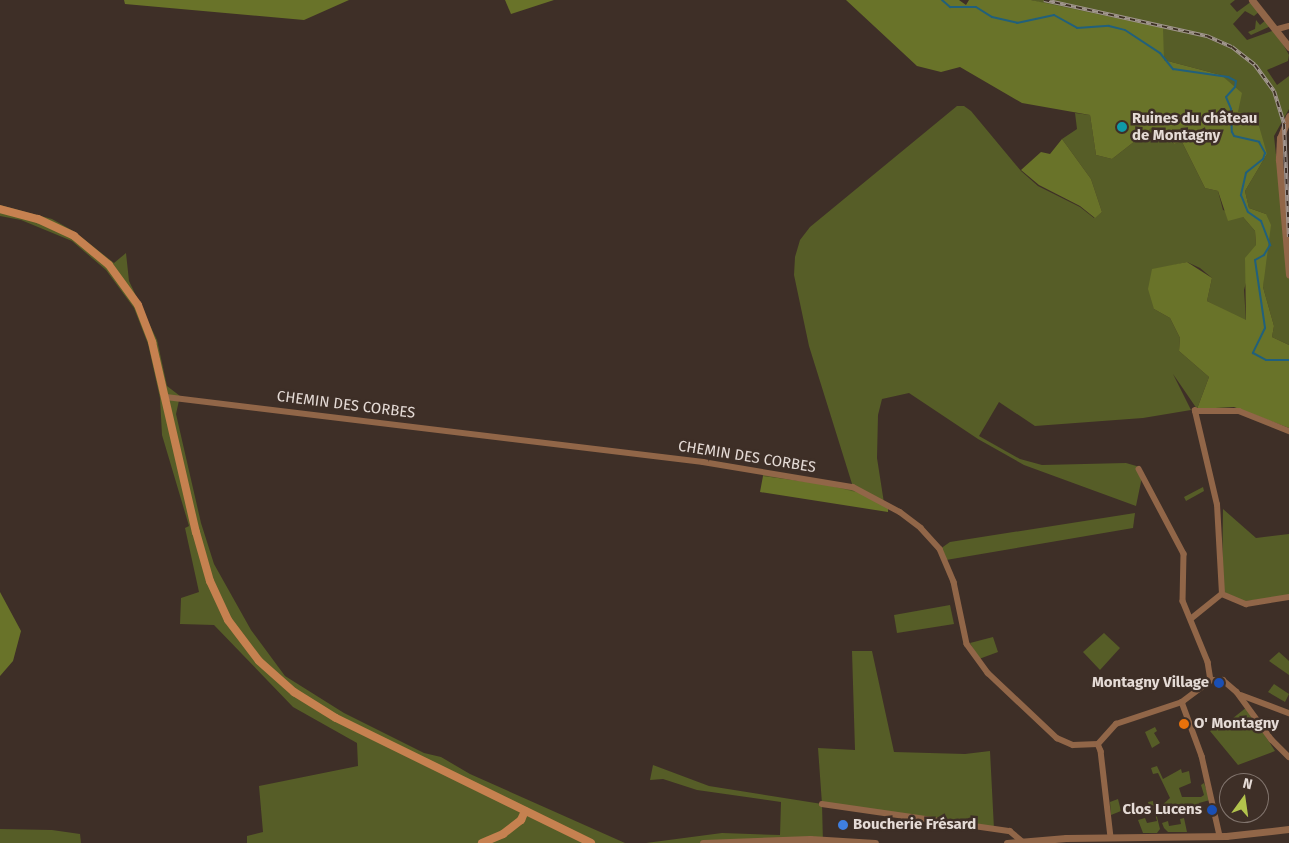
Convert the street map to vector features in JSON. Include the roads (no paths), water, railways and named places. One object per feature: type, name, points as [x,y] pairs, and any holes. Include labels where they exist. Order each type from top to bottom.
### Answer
[{"type":"main road","points":[[0,209],[38,219],[64,230],[109,265],[130,292],[146,324],[166,397],[196,532],[210,581],[228,620],[254,655],[281,683],[319,709],[591,843]]},
{"type":"main road","points":[[482,843],[503,834],[521,820],[525,811]]},
{"type":"street","points":[[1252,0],[1278,30],[1289,47]]},
{"type":"street","points":[[1278,30],[1289,26]]},
{"type":"street","points":[[1289,116],[1282,131],[1280,192],[1289,275]]},
{"type":"street","name":"CHEMIN DES CORBES","points":[[166,397],[703,462],[853,487],[900,512],[940,549],[952,573],[967,644],[988,673],[1057,738],[1073,745],[1098,744]]},
{"type":"street","points":[[1222,594],[1217,505],[1195,411],[1207,409],[1239,411],[1289,431]]},
{"type":"street","points":[[1139,469],[1184,554],[1185,581],[1181,590],[1192,618],[1211,680]]},
{"type":"street","points":[[1222,594],[1246,604],[1289,596]]},
{"type":"street","points":[[1192,618],[1222,594]]},
{"type":"street","points":[[1111,837],[1101,751],[1098,744],[1116,724],[1182,702],[1211,680],[1223,680],[1238,694],[1272,740],[1289,757]]},
{"type":"street","points":[[1238,694],[1289,713]]},
{"type":"street","points":[[1182,702],[1208,779],[1220,836]]},
{"type":"street","points":[[822,804],[1010,831],[1023,842]]},
{"type":"street","points":[[1007,843],[1111,837],[1220,836],[1289,829]]},
{"type":"street","points":[[704,843],[821,839],[875,843]]},
{"type":"waterway","points":[[942,0],[950,7],[976,7],[992,17],[1017,23],[1054,15],[1077,28],[1109,26],[1125,30],[1160,53],[1173,69],[1228,77],[1236,81],[1235,87],[1226,97],[1231,109],[1232,132],[1234,136],[1259,142],[1265,153],[1263,159],[1246,173],[1241,195],[1248,212],[1261,221],[1270,245],[1264,255],[1255,260],[1265,328],[1253,353],[1266,360],[1289,360]]},
{"type":"railway","points":[[1044,0],[1207,36],[1232,47],[1255,65],[1274,91],[1284,124],[1289,237]]},
{"type":"place","name":"Ruines du château de Montagny","points":[[1122,127]]},
{"type":"place","name":"Montagny Village","points":[[1219,683]]},
{"type":"place","name":"O' Montagny","points":[[1184,724]]},
{"type":"place","name":"Clos Lucens","points":[[1212,810]]},
{"type":"place","name":"Boucherie Frésard","points":[[843,825]]}]
